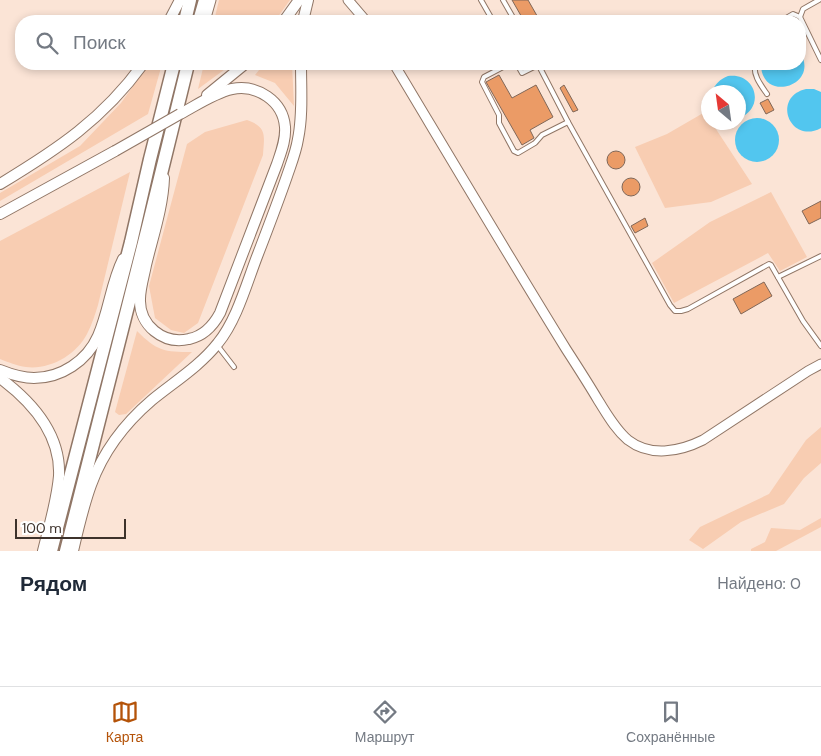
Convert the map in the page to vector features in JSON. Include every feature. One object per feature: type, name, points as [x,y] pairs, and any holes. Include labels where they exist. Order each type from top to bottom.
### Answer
[{"type":"highway","points":[[186,15],[190,0]]},
{"type":"highway","points":[[200,15],[204,0]]},
{"type":"highway","points":[[51,551],[131,242],[172,70]]},
{"type":"highway","points":[[66,551],[187,70]]},
{"type":"main road","points":[[172,15],[180,0]]},
{"type":"main road","points":[[290,15],[303,2]]},
{"type":"main road","points":[[303,2],[303,15]]},
{"type":"main road","points":[[0,184],[52,151],[85,127],[129,83],[139,70]]},
{"type":"main road","points":[[0,214],[180,114],[207,97],[238,70]]},
{"type":"main road","points":[[73,551],[91,486],[111,445],[140,411],[217,344],[224,336],[235,314],[295,153],[302,110],[301,70]]},
{"type":"main road","points":[[165,160],[163,195],[140,300],[142,312],[152,330],[162,336],[180,341],[201,335],[212,326],[220,313],[268,189],[282,150],[285,133],[284,123],[277,105],[259,91],[232,89],[207,97]]},
{"type":"main road","points":[[0,370],[27,378],[48,377],[70,368],[83,358],[97,337],[117,270],[131,242]]},
{"type":"main road","points":[[0,378],[22,395],[34,408],[47,427],[55,447],[59,468],[58,483],[43,551]]},
{"type":"street","points":[[207,15],[211,0]]},
{"type":"street","points":[[348,0],[361,15]]},
{"type":"street","points":[[398,70],[614,426],[629,441],[646,449],[674,450],[685,448],[703,440],[821,364]]},
{"type":"lane","points":[[481,0],[490,15]]},
{"type":"lane","points":[[503,0],[512,15]]},
{"type":"lane","points":[[801,15],[803,9],[819,0]]},
{"type":"lane","points":[[806,29],[821,60]]},
{"type":"lane","points":[[497,70],[484,77],[482,82],[499,115],[499,123],[514,151],[518,152],[535,143],[542,135],[568,122]]},
{"type":"lane","points":[[541,70],[670,305],[675,310],[688,309],[769,264],[803,321],[821,346]]},
{"type":"lane","points":[[754,70],[766,94]]},
{"type":"lane","points":[[778,277],[821,256]]},
{"type":"lane","points":[[217,344],[234,367]]},
{"type":"shaded area","points":[[219,0],[290,0],[279,15],[215,15]]},
{"type":"shaded area","points":[[145,70],[160,70],[148,114],[0,201],[0,193],[80,146],[121,103]]},
{"type":"shaded area","points":[[203,70],[224,70],[198,89]]},
{"type":"shaded area","points":[[259,70],[292,70],[294,106],[275,83],[255,75]]},
{"type":"shaded area","points":[[701,114],[701,130],[717,130],[752,184],[711,202],[665,208],[635,147],[667,134]]},
{"type":"shaded area","points":[[247,120],[262,129],[264,138],[263,155],[198,323],[184,333],[171,330],[155,318],[149,286],[187,144],[205,132]]},
{"type":"shaded area","points":[[130,172],[98,305],[82,342],[61,360],[44,366],[23,366],[0,359],[0,241]]},
{"type":"shaded area","points":[[771,192],[807,257],[780,271],[768,253],[674,303],[652,263],[710,222]]},
{"type":"shaded area","points":[[137,331],[150,343],[162,349],[174,352],[192,352],[126,414],[119,415],[115,412]]},
{"type":"shaded area","points":[[821,427],[821,463],[804,478],[784,504],[741,522],[703,549],[689,540],[700,527],[769,494],[806,440]]},
{"type":"shaded area","points":[[821,518],[821,527],[776,551],[751,551],[751,549],[765,542],[771,528],[800,530]]},
{"type":"water","points":[[762,70],[803,70],[803,74],[797,81],[788,86],[779,87],[770,84],[764,76]]},
{"type":"water","points":[[728,76],[738,76],[745,79],[751,85],[755,99],[753,107],[747,113],[746,85],[716,85]]},
{"type":"water","points":[[806,89],[814,89],[821,92],[821,128],[810,132],[801,130],[793,125],[787,109],[789,101],[795,94]]},
{"type":"water","points":[[757,118],[769,122],[775,128],[779,140],[775,152],[769,158],[757,162],[745,158],[739,152],[735,140],[738,130],[746,130],[746,122]]},
{"type":"building","points":[[512,0],[528,0],[537,15],[521,15]]},
{"type":"building","points":[[499,75],[512,98],[536,85],[553,117],[530,130],[534,138],[522,145],[486,82]]},
{"type":"building","points":[[564,85],[578,110],[573,112],[560,88]]},
{"type":"building","points":[[768,99],[774,110],[766,114],[760,103]]},
{"type":"building","points":[[612,151],[620,151],[625,156],[623,167],[612,169],[607,164],[607,156]]},
{"type":"building","points":[[627,178],[635,178],[640,183],[638,194],[627,196],[622,191],[622,183]]},
{"type":"building","points":[[821,201],[821,218],[809,224],[802,211]]},
{"type":"building","points":[[645,218],[648,226],[635,233],[631,226]]},
{"type":"building","points":[[764,282],[772,296],[741,314],[733,299]]}]
